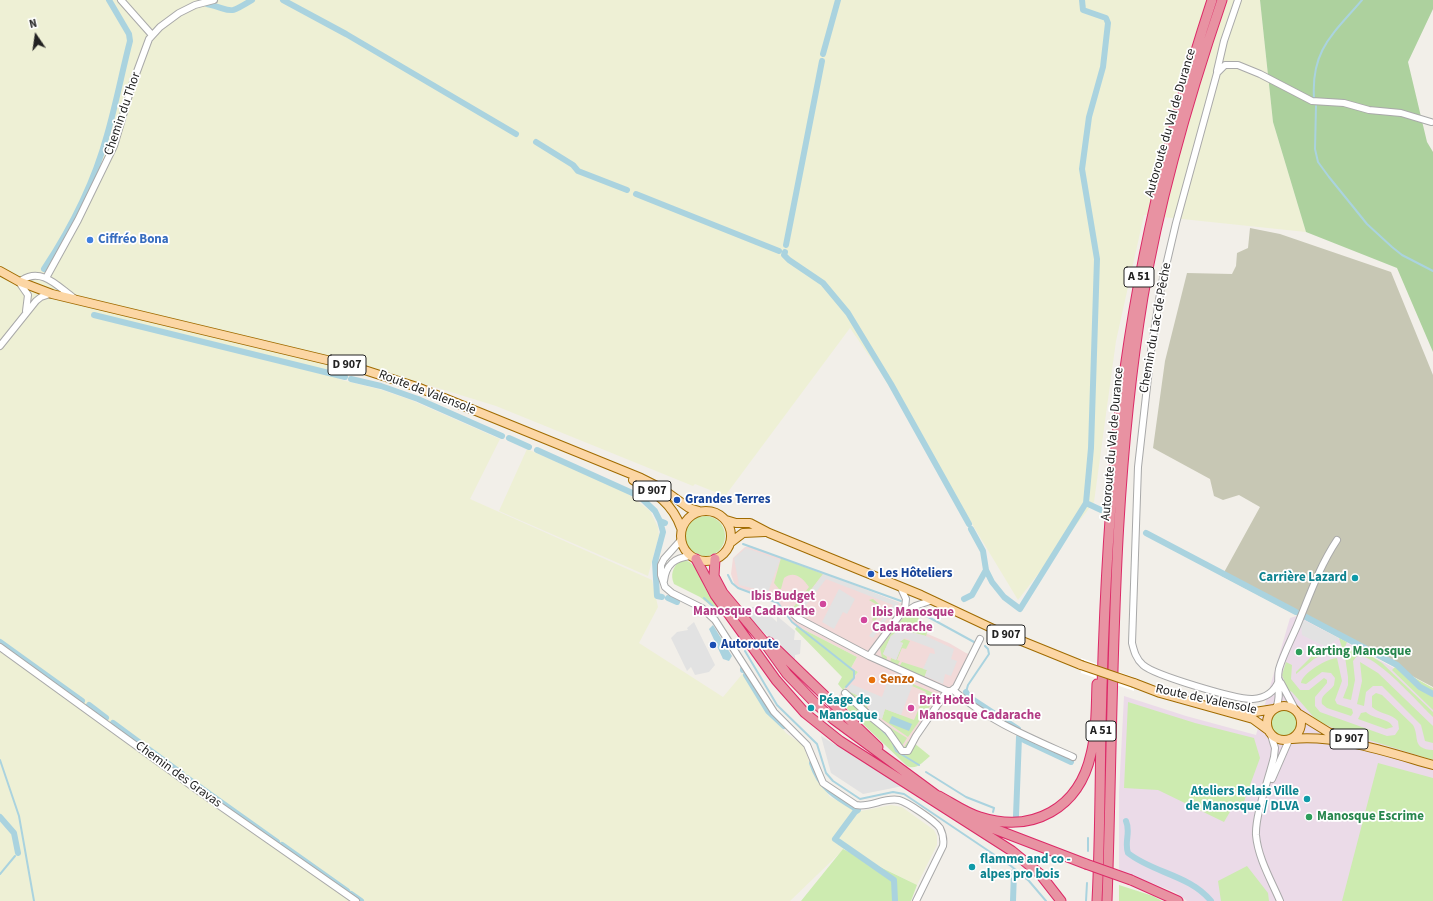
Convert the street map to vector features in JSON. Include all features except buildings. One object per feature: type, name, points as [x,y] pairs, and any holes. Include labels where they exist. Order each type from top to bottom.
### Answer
[{"type":"highway","name":"Autoroute du Val de Durance","points":[[1097,901],[1101,724],[1108,562],[1119,421],[1137,288],[1161,174],[1192,61],[1212,0]]},
{"type":"highway","name":"Autoroute du Val de Durance","points":[[1107,901],[1117,544],[1124,446],[1133,368],[1143,298],[1168,178],[1182,123],[1222,0]]},
{"type":"highway","points":[[693,558],[715,595],[776,680],[805,713],[827,732],[1024,860],[1046,881],[1061,901]]},
{"type":"highway","points":[[715,559],[713,572],[715,581],[780,669],[812,706],[850,737],[902,770]]},
{"type":"highway","points":[[926,788],[978,817],[1012,823],[1029,821],[1047,815],[1075,792],[1088,765],[1093,744],[1098,661],[1108,562]]},
{"type":"highway","points":[[742,618],[764,642],[829,705],[902,770]]},
{"type":"highway","points":[[742,618],[789,660],[902,770]]},
{"type":"highway","points":[[764,642],[787,674],[833,719],[951,806],[992,828],[1086,866]]},
{"type":"highway","points":[[946,809],[995,833],[1131,882],[1178,901]]},
{"type":"highway","points":[[1109,845],[1113,861],[1112,901]]},
{"type":"highway","points":[[1131,882],[1170,901]]},
{"type":"main road","name":"Route de Valensole","points":[[0,271],[52,294],[74,298],[359,368],[417,387],[658,486],[684,505],[699,511]]},
{"type":"main road","name":"Route de Valensole","points":[[20,280],[74,298]]},
{"type":"main road","name":"Route de Valensole","points":[[610,466],[661,497],[675,513],[681,528]]},
{"type":"main road","points":[[699,511],[713,511],[726,520],[731,531],[730,543],[721,556],[705,561],[693,558],[682,546],[681,528],[686,519],[699,511]]},
{"type":"main road","name":"Route de Valensole","points":[[726,520],[736,523],[750,523],[769,533],[933,600],[1002,633],[1081,665],[1160,693],[1253,719],[1270,733]]},
{"type":"main road","name":"Route de Valensole","points":[[730,543],[738,535],[747,532],[769,533]]},
{"type":"main road","name":"Route de Valensole","points":[[1135,684],[1255,712],[1275,709]]},
{"type":"main road","points":[[1287,706],[1297,712],[1301,719],[1300,730],[1291,739],[1281,741],[1270,733],[1267,718],[1275,709],[1287,706]]},
{"type":"main road","name":"D 907","points":[[1297,712],[1328,732],[1403,757]]},
{"type":"main road","name":"D 907","points":[[1291,739],[1313,737],[1327,739],[1433,765]]},
{"type":"street","points":[[121,0],[152,34]]},
{"type":"street","name":"Chemin du Thor","points":[[46,278],[78,220],[114,146],[132,85],[152,34],[179,13],[214,0]]},
{"type":"street","name":"Chemin du Lac de Pêche","points":[[1238,0],[1224,41],[1217,73],[1176,223],[1161,287],[1150,351],[1138,467],[1132,643],[1137,657],[1146,667],[1166,676],[1228,694],[1250,699],[1262,697],[1274,689],[1279,680]]},
{"type":"street","points":[[1217,73],[1226,65],[1238,65],[1260,74],[1312,101],[1344,103],[1369,110],[1401,113],[1431,122]]},
{"type":"street","points":[[26,313],[29,301],[28,295],[20,280],[32,275],[46,278],[74,298]]},
{"type":"street","points":[[0,346],[40,297],[52,294]]},
{"type":"street","points":[[681,540],[664,559],[661,565],[661,575],[664,584],[672,593],[702,608],[718,623],[767,703],[783,722],[807,745],[823,783],[856,805],[899,800],[940,828],[943,837],[942,848],[916,901]]},
{"type":"street","points":[[1275,709],[1280,697],[1280,668],[1328,554],[1337,540]]},
{"type":"street","points":[[664,584],[665,573],[669,565],[678,558],[693,558]]},
{"type":"street","points":[[900,586],[906,601],[901,616]]},
{"type":"street","points":[[869,656],[901,616],[915,606],[933,600]]},
{"type":"street","points":[[790,611],[799,619],[869,656],[947,691],[953,690],[959,682],[980,638]]},
{"type":"street","name":"Chemin des Gravas","points":[[0,647],[200,792],[356,901]]},
{"type":"street","points":[[1279,680],[1297,712]]},
{"type":"street","points":[[953,690],[966,701],[1000,724],[1073,758]]},
{"type":"street","points":[[845,693],[888,731],[899,747],[906,752],[910,750],[916,736],[947,691]]},
{"type":"street","points":[[1270,733],[1275,752],[1257,823],[1256,836],[1262,859],[1280,901]]},
{"type":"street","points":[[1263,799],[1291,739]]},
{"type":"street","points":[[1272,884],[1275,901]]},
{"type":"shaded area","points":[[0,0],[1260,0],[1273,122],[1306,232],[1144,215],[1116,341],[1094,502],[1018,600],[879,370],[850,328],[725,496],[695,484],[693,486],[496,406],[347,360],[338,379],[382,390],[411,400],[500,439],[470,499],[652,580],[658,607],[639,643],[723,697],[744,672],[763,706],[786,733],[803,745],[814,775],[830,797],[861,811],[891,805],[902,807],[934,830],[937,836],[937,845],[917,885],[844,849],[790,901],[0,901]]},
{"type":"shaded area","points":[[1250,228],[1280,234],[1391,272],[1433,375],[1433,687],[1222,576],[1260,507],[1239,495],[1223,500],[1214,496],[1210,479],[1153,448],[1165,361],[1187,273],[1232,274],[1236,266],[1237,253],[1248,248]]},
{"type":"shaded area","points":[[527,449],[623,490],[650,511],[658,527],[659,535],[648,576],[499,511]]},
{"type":"shaded area","points":[[751,546],[903,604],[901,616],[923,632],[975,656],[962,683],[949,697],[902,759],[836,699],[858,672],[851,668],[857,657],[797,626],[773,601],[735,586],[731,574],[733,558],[745,547]]},
{"type":"shaded area","points":[[746,548],[780,560],[768,592],[739,585],[734,558]]},
{"type":"shaded area","points":[[824,573],[899,603],[873,638],[869,636],[893,605],[826,579],[800,613],[796,610]]},
{"type":"shaded area","points":[[839,589],[855,599],[847,614],[843,612],[834,629],[822,622]]},
{"type":"shaded area","name":"Péage de Manosque","points":[[743,607],[761,607],[777,622],[777,616],[795,631],[794,640],[801,640],[800,654],[795,655],[795,663],[740,609]]},
{"type":"shaded area","points":[[1297,616],[1433,689],[1433,901],[1187,901],[1175,892],[1119,871],[1119,793],[1124,696],[1186,716],[1256,735],[1290,618]]},
{"type":"shaded area","points":[[1303,620],[1339,638],[1326,647],[1302,635],[1301,625]]},
{"type":"shaded area","points":[[694,622],[715,665],[709,672],[695,675],[691,667],[687,671],[671,638],[677,632],[688,630],[687,628]]},
{"type":"shaded area","points":[[903,630],[926,636],[954,649],[951,659],[957,661],[951,676],[945,674],[943,684],[925,676],[927,670],[923,669],[930,653],[935,654],[934,649],[905,638],[900,642],[903,643],[896,660],[883,654],[891,636],[897,631]]},
{"type":"shaded area","points":[[890,674],[913,684],[901,715],[885,709],[882,719],[868,711],[871,702],[848,691],[851,684],[882,697]]},
{"type":"shaded area","name":"Péage de Manosque","points":[[821,736],[903,786],[863,794],[831,773]]},
{"type":"green space","points":[[1260,0],[1433,0],[1433,9],[1408,62],[1427,142],[1433,152],[1433,352],[1397,268],[1306,232],[1273,122]]},
{"type":"green space","points":[[701,516],[709,516],[716,519],[722,525],[725,536],[722,547],[716,553],[709,556],[701,556],[694,553],[688,547],[685,540],[685,532],[688,525],[694,519]]},
{"type":"green space","points":[[781,558],[823,574],[795,610],[799,613],[801,612],[799,616],[792,609],[809,587],[798,576],[791,575],[784,578],[781,589],[779,589],[774,583]]},
{"type":"green space","points":[[685,560],[693,565],[699,573],[707,591],[721,610],[719,612],[700,597],[674,584],[672,574],[674,569],[679,561]]},
{"type":"green space","points":[[873,599],[880,605],[880,613],[875,621],[872,620],[879,606],[869,600]]},
{"type":"green space","points":[[914,608],[917,610],[919,621],[928,629],[926,636],[903,630],[891,636],[883,654],[887,657],[886,661],[882,658],[880,648],[903,618]]},
{"type":"green space","points":[[797,626],[857,657],[851,668],[858,672],[843,690],[838,684],[842,677],[795,629]]},
{"type":"green space","points":[[1339,638],[1347,642],[1345,647],[1354,652],[1357,647],[1382,663],[1433,712],[1433,717],[1396,680],[1374,662],[1365,657],[1357,656],[1353,661],[1355,680],[1351,700],[1343,698],[1348,685],[1348,677],[1345,657]]},
{"type":"green space","points":[[904,639],[910,641],[906,649],[902,648],[897,660],[900,661],[897,666],[890,663],[891,658],[896,660],[903,643],[899,642]]},
{"type":"green space","points":[[1329,651],[1314,659],[1296,674],[1296,672],[1313,655]]},
{"type":"green space","points":[[1337,658],[1342,681],[1335,700],[1337,704],[1352,709],[1353,713],[1351,716],[1327,708],[1322,704],[1322,698],[1334,685],[1335,678],[1331,673],[1322,672],[1306,684],[1301,683],[1302,679],[1310,671],[1328,660]]},
{"type":"green space","points":[[902,662],[927,670],[924,678],[899,667]]},
{"type":"green space","points":[[1286,662],[1292,665],[1291,679],[1300,690],[1309,690],[1324,678],[1327,680],[1327,683],[1315,697],[1315,706],[1320,712],[1387,736],[1395,735],[1399,729],[1398,721],[1392,716],[1372,707],[1372,696],[1376,693],[1382,695],[1413,725],[1419,745],[1426,749],[1433,750],[1433,760],[1343,732],[1317,721],[1292,692],[1288,690],[1282,675]]},
{"type":"green space","points":[[1360,662],[1378,673],[1433,726],[1433,743],[1425,741],[1421,725],[1382,686],[1373,686],[1366,692],[1364,706],[1357,704],[1362,681]]},
{"type":"green space","points":[[1395,667],[1433,688],[1433,710],[1392,670]]},
{"type":"green space","points":[[913,684],[938,695],[908,737],[882,719],[885,709],[914,720],[926,692],[912,686]]},
{"type":"green space","points":[[848,691],[866,699],[868,711]]},
{"type":"green space","points":[[850,698],[886,730],[906,754],[914,743],[930,756],[917,766],[907,766],[840,702]]},
{"type":"green space","points":[[1128,702],[1195,723],[1254,738],[1260,758],[1242,807],[1231,810],[1224,822],[1158,790],[1124,788]]},
{"type":"green space","points":[[1285,710],[1295,714],[1299,724],[1295,734],[1285,738],[1275,734],[1271,724],[1275,714]]},
{"type":"green space","points":[[1366,712],[1385,720],[1393,727],[1386,729],[1358,719],[1361,713]]},
{"type":"green space","points":[[883,723],[907,738],[902,746],[904,747],[908,741],[910,744],[907,749],[903,750]]},
{"type":"green space","points":[[1378,763],[1433,778],[1433,901],[1342,901]]},
{"type":"green space","points":[[843,849],[917,885],[911,901],[801,901]]},
{"type":"green space","points":[[1247,866],[1268,893],[1269,901],[1221,901],[1218,881]]},
{"type":"green space","points":[[1119,885],[1153,896],[1162,901],[1119,901]]},
{"type":"water","points":[[713,625],[732,656],[729,661],[723,659],[709,629]]},
{"type":"water","points":[[892,716],[912,724],[909,731],[889,723]]},
{"type":"pier","points":[[1081,658],[1133,677],[1134,691],[1081,673]]},
{"type":"waterway","points":[[44,269],[81,205],[102,153],[116,100],[130,41],[129,34],[109,0]]},
{"type":"waterway","points":[[207,4],[226,10],[233,10],[252,0]]},
{"type":"waterway","points":[[283,0],[346,34],[516,134]]},
{"type":"waterway","points":[[823,54],[838,0]]},
{"type":"waterway","points":[[971,529],[983,551],[986,570],[992,582],[1004,597],[1020,609],[1086,503],[1091,448],[1097,259],[1082,169],[1089,117],[1103,67],[1108,23],[1106,18],[1083,10],[1082,0]]},
{"type":"waterway","points":[[1314,98],[1314,81],[1320,55],[1333,33],[1362,0]]},
{"type":"waterway","points":[[786,245],[822,61]]},
{"type":"waterway","points":[[1316,106],[1315,149],[1318,162],[1367,224],[1402,255],[1433,271]]},
{"type":"waterway","points":[[536,142],[573,165],[578,171],[627,190]]},
{"type":"waterway","points":[[636,194],[779,251]]},
{"type":"waterway","points":[[785,252],[784,255],[789,260],[823,283],[848,313],[891,384],[969,524]]},
{"type":"waterway","points":[[94,315],[345,377]]},
{"type":"waterway","points":[[351,379],[381,386],[418,399],[502,436]]},
{"type":"waterway","points":[[509,438],[529,447]]},
{"type":"waterway","points":[[537,450],[639,496],[655,511],[660,521],[665,523]]},
{"type":"waterway","points":[[1086,503],[1101,510]]},
{"type":"waterway","points":[[660,521],[663,532],[655,562],[657,596],[662,597]]},
{"type":"waterway","points":[[1146,533],[1296,612]]},
{"type":"waterway","points":[[743,544],[901,601]]},
{"type":"waterway","points":[[964,599],[972,595],[986,570]]},
{"type":"waterway","points":[[728,575],[732,583],[738,588],[778,603],[792,622],[854,671],[854,678],[846,687]]},
{"type":"waterway","points":[[668,598],[677,602]]},
{"type":"waterway","points":[[704,598],[720,613]]},
{"type":"waterway","points":[[921,613],[974,642]]},
{"type":"waterway","points":[[1304,616],[1397,665],[1420,687],[1433,694]]},
{"type":"waterway","points":[[0,642],[82,701]]},
{"type":"waterway","points":[[966,692],[968,685],[989,654],[988,649],[985,646]]},
{"type":"waterway","points":[[745,651],[777,705],[817,744],[826,773],[833,781],[860,799],[893,792],[904,794],[1011,866],[1029,881],[1046,901]]},
{"type":"waterway","points":[[746,675],[768,711],[784,726]]},
{"type":"waterway","points":[[966,692],[969,697],[1018,729]]},
{"type":"waterway","points":[[89,705],[106,718]]},
{"type":"waterway","points":[[113,723],[182,774]]},
{"type":"waterway","points":[[881,729],[888,736]]},
{"type":"waterway","points":[[1016,816],[1019,737]]},
{"type":"waterway","points":[[1024,740],[1071,762]]},
{"type":"waterway","points":[[892,741],[896,751],[919,765]]},
{"type":"waterway","points":[[0,760],[19,816],[34,901]]},
{"type":"waterway","points":[[812,763],[815,772],[824,785],[836,796],[858,810],[835,839],[894,880],[895,901]]},
{"type":"waterway","points":[[926,772],[966,797],[994,808],[993,812]]},
{"type":"waterway","points":[[187,778],[277,842]]},
{"type":"waterway","points":[[0,817],[14,833],[18,853]]},
{"type":"waterway","points":[[1126,821],[1128,829],[1128,853],[1138,860],[1193,885],[1211,901]]},
{"type":"waterway","points":[[1088,838],[1088,851]]},
{"type":"waterway","points":[[282,845],[347,891]]},
{"type":"waterway","points":[[0,874],[15,856]]},
{"type":"waterway","points":[[1013,901],[1014,872]]},
{"type":"waterway","points":[[1086,901],[1087,883]]},
{"type":"waterway","points":[[351,894],[361,901]]},
{"type":"place","name":"Ciffréo Bona","points":[[90,240]]},
{"type":"place","name":"Grandes Terres","points":[[677,500]]},
{"type":"place","name":"Les Hôteliers","points":[[871,574]]},
{"type":"place","name":"Carrière Lazard","points":[[1355,578]]},
{"type":"place","name":"Ibis Budget Manosque Cadarache","points":[[823,604]]},
{"type":"place","name":"Ibis Manosque Cadarache","points":[[864,620]]},
{"type":"place","name":"Autoroute","points":[[713,645]]},
{"type":"place","name":"Karting Manosque","points":[[1299,652]]},
{"type":"place","name":"Senzo","points":[[872,680]]},
{"type":"place","name":"Péage de Manosque","points":[[811,708]]},
{"type":"place","name":"Brit Hotel Manosque Cadarache","points":[[911,708]]},
{"type":"place","name":"Ateliers Relais Ville de Manosque / DLVA","points":[[1307,799]]},
{"type":"place","name":"Manosque Escrime","points":[[1309,817]]},
{"type":"place","name":"flamme and co - alpes pro bois","points":[[972,867]]}]
